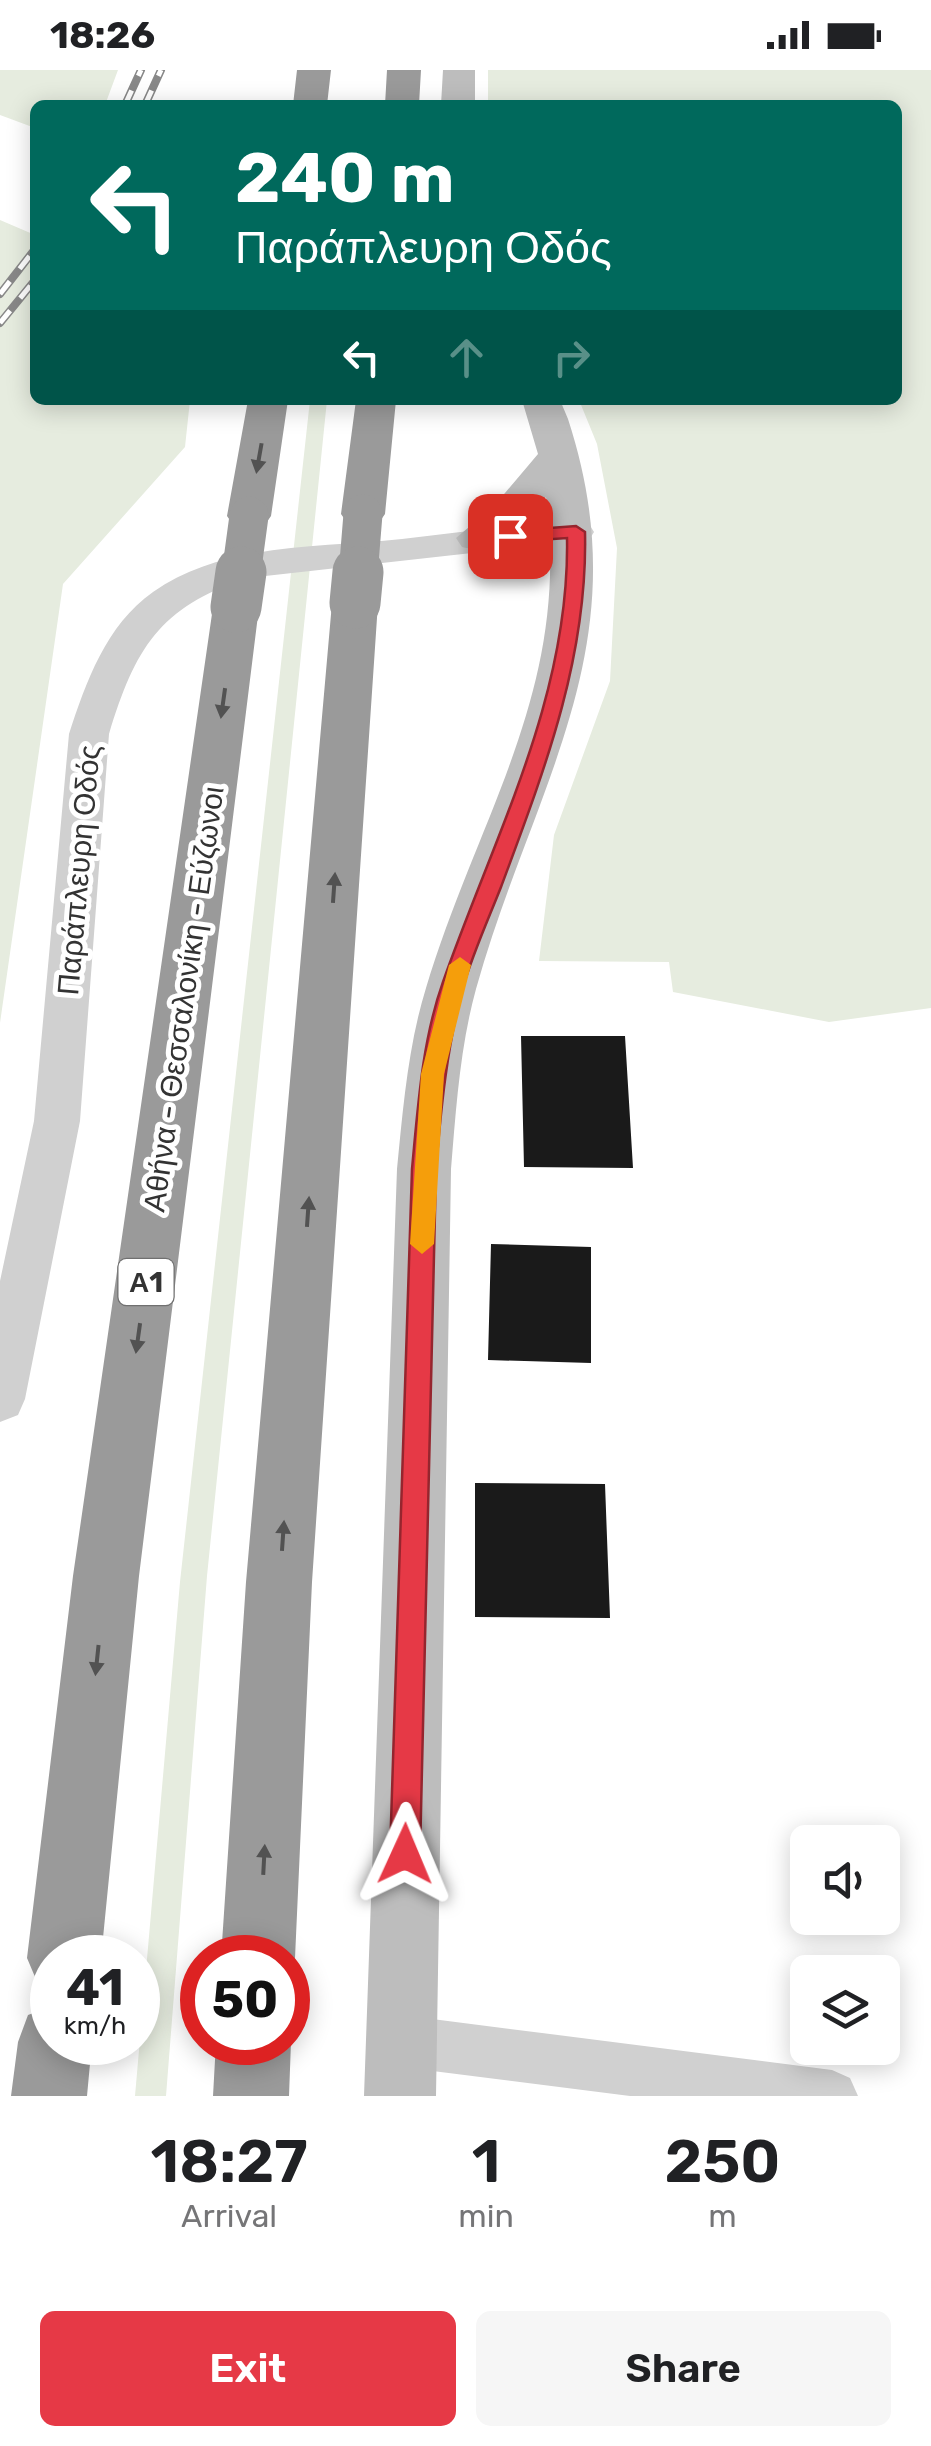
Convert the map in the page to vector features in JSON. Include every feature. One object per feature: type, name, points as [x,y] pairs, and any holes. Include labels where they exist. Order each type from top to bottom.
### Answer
[{"type":"highway","points":[[311,100],[314,70]]},
{"type":"highway","points":[[402,100],[404,70]]},
{"type":"highway","name":"Αθήνα - Θεσσαλονίκη - Εύζωνοι","points":[[67,1935],[109,1556],[236,606],[267,405]]},
{"type":"highway","points":[[259,1935],[279,1582],[355,604],[375,405]]},
{"type":"highway","points":[[49,2096],[52,2065]]},
{"type":"highway","points":[[250,2096],[252,2065]]},
{"type":"main road","points":[[458,100],[459,70]]},
{"type":"main road","points":[[400,2068],[424,1169],[433,1074],[452,986],[546,740],[568,649],[576,548],[558,456],[543,405]]},
{"type":"main road","points":[[476,538],[508,516],[558,456]]},
{"type":"street","name":"Παράπλευρη Οδός","points":[[0,1399],[57,1121],[89,734],[100,689],[114,656],[157,608],[228,568],[292,556],[399,551],[476,538],[576,548]]},
{"type":"street","name":"Παράπλευρη Οδός","points":[[399,551],[470,564],[576,548]]},
{"type":"street","points":[[400,2068],[832,2096]]},
{"type":"shaded area","points":[[0,70],[118,70],[107,100],[30,100],[30,126],[0,115]]},
{"type":"shaded area","points":[[488,70],[931,70],[931,1008],[829,1022],[673,992],[669,962],[539,961],[554,835],[610,681],[617,548],[597,444],[581,405],[902,405],[902,100],[488,100]]},
{"type":"shaded area","points":[[0,220],[30,233],[30,405],[189,405],[185,447],[63,584],[0,1023]]},
{"type":"shaded area","points":[[309,405],[326,405],[207,1576],[166,2096],[135,2096],[138,2065],[160,2065],[160,1935],[149,1935],[180,1582]]},
{"type":"building","points":[[521,1036],[625,1036],[633,1168],[524,1167]]},
{"type":"building","points":[[491,1244],[591,1247],[591,1363],[488,1360]]},
{"type":"building","points":[[475,1483],[605,1484],[610,1618],[475,1617]]},
{"type":"railway","points":[[127,100],[141,70]]},
{"type":"railway","points":[[147,100],[161,70]]},
{"type":"railway","points":[[0,294],[30,255]]},
{"type":"railway","points":[[0,323],[30,286]]},
{"type":"slow traffic","points":[[422,1244],[433,1074],[441,1029],[460,965]]},
{"type":"route","points":[[405,1854],[424,1169],[433,1074],[452,986],[546,740],[568,649],[577,564],[576,532],[510,536]]}]
